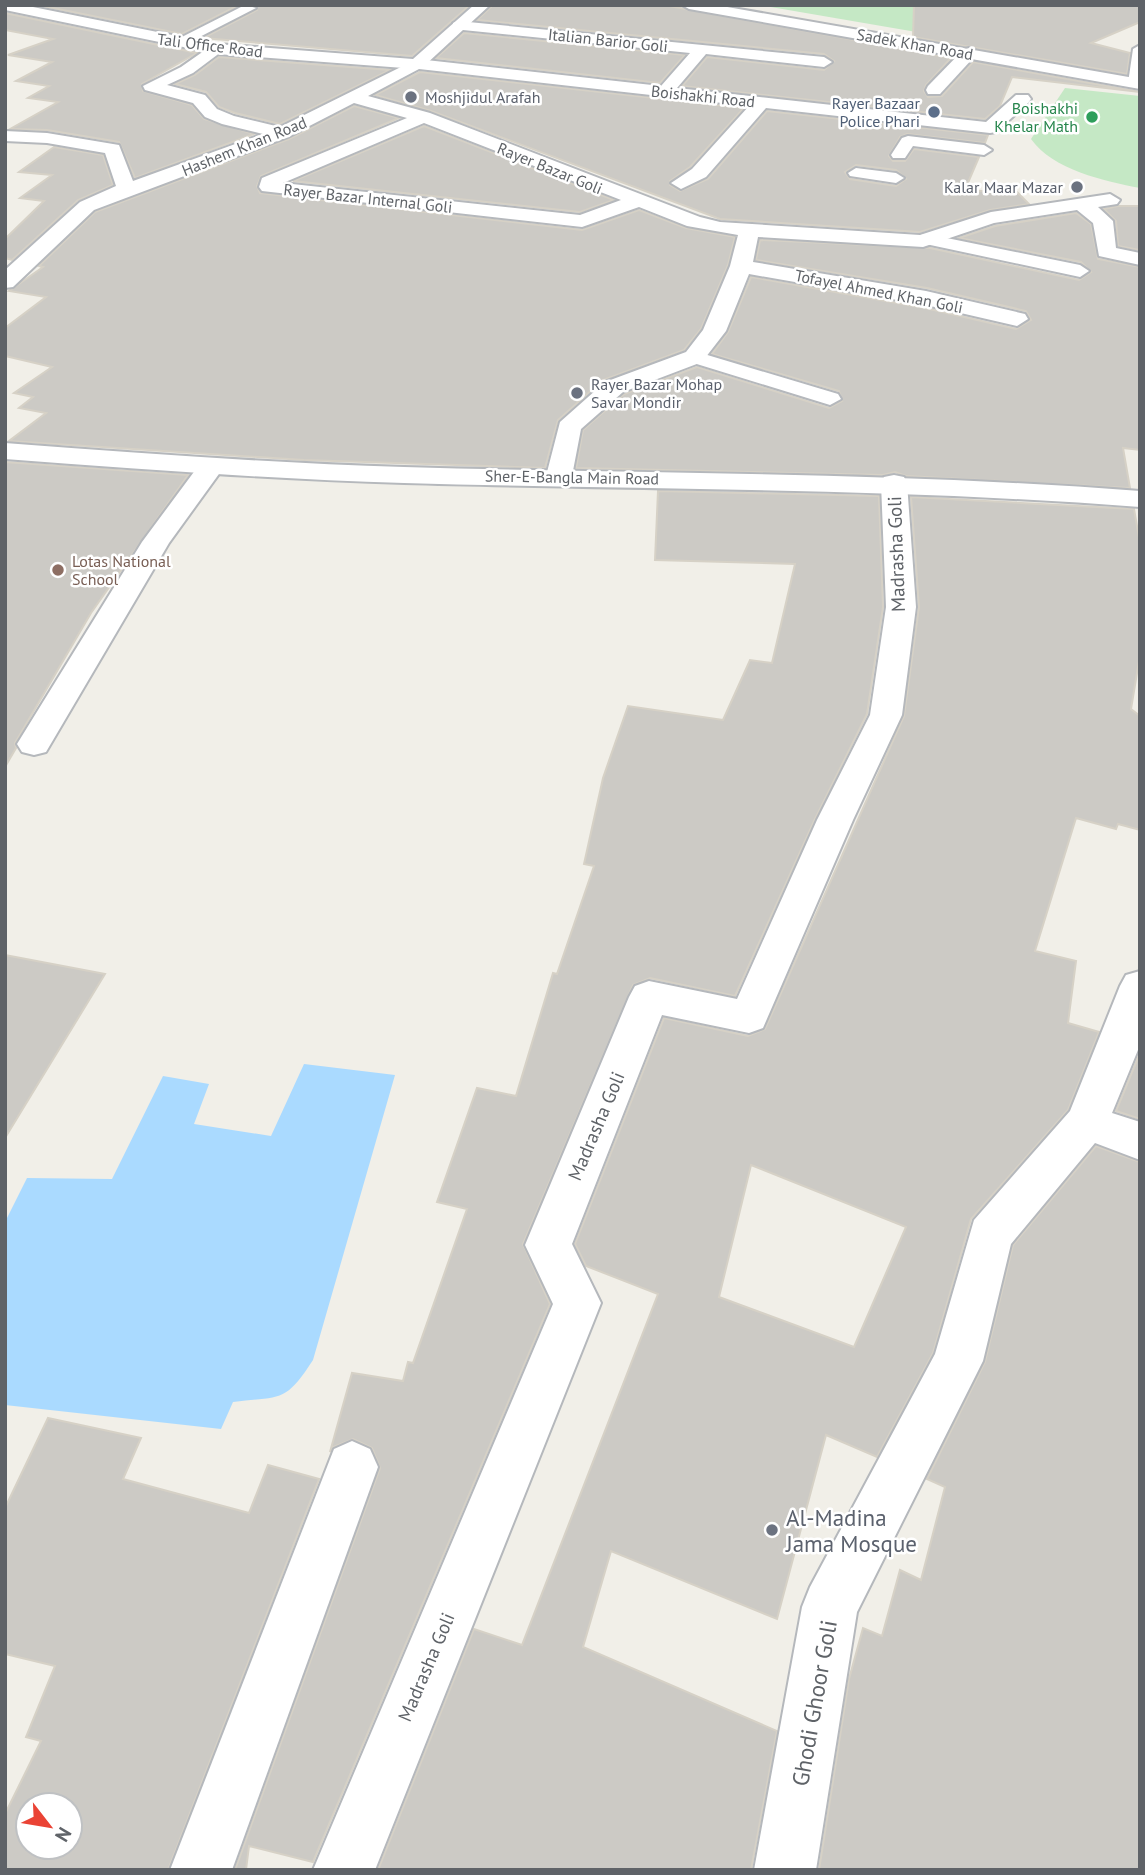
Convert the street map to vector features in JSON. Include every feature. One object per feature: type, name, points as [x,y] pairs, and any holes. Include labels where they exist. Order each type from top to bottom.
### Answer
[{"type":"street","name":"Hashem Khan Road","points":[[5,282],[87,206],[126,189],[155,182],[282,133],[353,97],[417,64],[483,5]]},
{"type":"street","name":"Sadek Khan Road","points":[[689,5],[1138,84]]},
{"type":"street","name":"Tali Office Road","points":[[5,6],[177,43],[417,64]]},
{"type":"street","name":"Italian Barior Goli","points":[[458,26],[702,49]]},
{"type":"street","points":[[217,48],[187,70],[151,86],[199,99],[211,113],[228,120],[282,133]]},
{"type":"street","name":"Italian Barior Goli","points":[[665,92],[702,49]]},
{"type":"street","points":[[702,49],[824,62]]},
{"type":"street","points":[[934,90],[969,53]]},
{"type":"street","name":"Boishakhi Road","points":[[417,64],[990,128],[1022,99]]},
{"type":"street","name":"Rayer Bazar Goli","points":[[353,97],[424,117],[694,222],[749,230],[874,239],[927,239]]},
{"type":"street","points":[[681,183],[699,173],[762,102]]},
{"type":"street","name":"Rayer Bazar Internal Goli","points":[[424,117],[285,174],[269,182],[269,187],[582,221],[635,201]]},
{"type":"street","points":[[5,136],[47,138],[113,149],[126,189]]},
{"type":"street","points":[[927,239],[954,226],[1053,205],[1120,201],[1056,194]]},
{"type":"street","points":[[1081,203],[1103,221],[1106,252],[1140,260]]},
{"type":"street","points":[[559,476],[569,427],[614,387],[694,357],[714,331],[741,266],[749,230]]},
{"type":"street","name":"Tofayel Ahmed Khan Goli","points":[[741,266],[926,298],[1017,319]]},
{"type":"street","name":"Sher-E-Bangla Main Road","points":[[5,451],[211,467],[407,475],[894,483],[1015,488],[1140,499]]},
{"type":"street","points":[[34,744],[156,542],[211,467]]},
{"type":"street","name":"Madrasha Goli","points":[[344,1870],[577,1303],[548,1245],[649,997],[749,1017],[835,820],[886,715],[901,607],[894,483]]},
{"type":"street","name":"Ghodi Ghoor Goli","points":[[785,1870],[830,1607],[958,1361],[989,1235],[1087,1122],[1140,986]]},
{"type":"street","points":[[1087,1122],[1140,1141]]},
{"type":"street","points":[[201,1870],[352,1467]]},
{"type":"lane","points":[[177,43],[250,8]]},
{"type":"lane","points":[[208,12],[231,16]]},
{"type":"lane","points":[[1138,84],[1140,49]]},
{"type":"lane","points":[[887,138],[904,148],[985,150]]},
{"type":"lane","points":[[856,173],[896,178]]},
{"type":"lane","points":[[927,239],[1080,271]]},
{"type":"lane","points":[[694,357],[830,399]]},
{"type":"green space","points":[[759,5],[993,5],[963,40]]},
{"type":"green space","name":"Boishakhi Khelar Math","points":[[1065,88],[1140,96],[1140,188],[1095,178],[1066,166],[1052,159],[1031,139]]},
{"type":"water","points":[[304,1064],[395,1075],[313,1360],[296,1384],[281,1395],[233,1402],[221,1429],[5,1405],[5,1222],[27,1178],[112,1179],[163,1076],[209,1084],[194,1124],[271,1136]]},
{"type":"building","points":[[38,5],[239,5],[182,34]]},
{"type":"building","points":[[256,5],[470,5],[412,56],[203,38],[257,10]]},
{"type":"building","points":[[493,5],[664,5],[951,58],[926,85],[924,91],[928,97],[942,96],[973,62],[1140,92],[1012,77],[1000,106],[985,119],[682,86],[707,57],[824,70],[834,61],[824,54],[477,20]]},
{"type":"building","points":[[914,5],[1140,5],[1140,22],[1091,43],[1130,53],[1127,74],[913,37]]},
{"type":"building","points":[[5,13],[197,53],[142,84],[143,91],[192,105],[204,119],[254,134],[135,178],[119,142],[47,130],[10,129],[58,102],[28,98],[49,86],[16,81],[52,62],[8,55],[53,39],[5,30]]},
{"type":"building","points":[[464,33],[685,55],[660,83],[436,58]]},
{"type":"building","points":[[219,57],[390,70],[280,124],[219,107],[206,92],[175,84],[195,75]]},
{"type":"building","points":[[420,72],[744,108],[690,167],[670,181],[670,185],[680,191],[708,179],[767,111],[988,135],[985,143],[907,134],[900,137],[889,156],[893,161],[905,161],[914,149],[979,157],[964,192],[1014,189],[1029,204],[990,210],[920,232],[720,219],[431,111],[375,95]],"holes":[[[856,165],[896,170],[906,179],[896,186],[850,179],[845,172]]]},
{"type":"building","points":[[354,106],[399,118],[261,176],[257,186],[260,193],[582,230],[639,210],[686,228],[735,237],[728,265],[701,329],[684,350],[603,380],[558,420],[545,468],[304,460],[9,441],[46,413],[19,408],[33,397],[14,393],[52,367],[5,356],[5,328],[46,297],[9,291],[43,267],[39,266],[95,212],[289,139]]},
{"type":"building","points":[[424,126],[614,200],[580,212],[293,181]]},
{"type":"building","points":[[54,147],[103,155],[113,185],[78,200],[12,260],[5,258],[5,239],[44,201],[20,198],[52,175],[19,172]]},
{"type":"building","points":[[1140,206],[1140,250],[1118,246],[1116,221],[1104,209]]},
{"type":"building","points":[[1076,213],[1091,224],[1098,259],[1140,267],[1140,450],[1123,448],[1130,488],[906,476],[895,472],[883,475],[576,468],[583,430],[624,394],[697,367],[829,408],[842,401],[839,391],[712,354],[728,332],[751,277],[925,308],[1016,329],[1031,320],[1026,311],[927,288],[756,260],[760,240],[930,248],[1079,280],[1091,272],[1081,262],[959,238],[995,226]]},
{"type":"building","points":[[5,462],[188,475],[91,613],[15,743],[16,748],[5,767]]},
{"type":"building","points":[[658,491],[879,496],[883,607],[867,714],[815,819],[735,996],[650,978],[633,985],[523,1244],[550,1304],[313,1862],[249,1846],[246,1870],[235,1870],[380,1468],[372,1448],[353,1439],[333,1447],[330,1452],[352,1373],[403,1381],[408,1362],[413,1363],[467,1209],[437,1202],[477,1088],[516,1096],[553,973],[557,974],[594,866],[584,864],[603,778],[628,706],[723,720],[750,660],[772,663],[795,564],[655,560]]},
{"type":"building","points":[[911,497],[1134,509],[1140,543],[1140,655],[1131,709],[1140,716],[1140,830],[1118,824],[1116,829],[1076,818],[1035,951],[1076,961],[1068,1023],[1099,1032],[1068,1110],[971,1219],[933,1353],[877,1457],[826,1435],[777,1619],[611,1551],[583,1647],[777,1731],[751,1870],[378,1870],[474,1629],[522,1645],[658,1294],[586,1266],[575,1244],[664,1018],[748,1036],[765,1029],[904,716],[919,607]],"holes":[[[751,1165],[906,1227],[854,1347],[719,1297]]]},
{"type":"building","points":[[5,955],[105,974],[5,1138]]},
{"type":"building","points":[[1140,1053],[1140,1119],[1116,1111]]},
{"type":"building","points":[[1096,1146],[1140,1162],[1140,1870],[819,1870],[849,1679],[863,1628],[882,1636],[900,1570],[921,1580],[945,1487],[927,1479],[985,1362],[1013,1245]]},
{"type":"building","points":[[48,1418],[141,1438],[123,1479],[249,1513],[268,1465],[319,1479],[168,1870],[5,1870],[5,1814],[14,1796],[14,1861],[84,1861],[84,1791],[16,1791],[41,1741],[26,1737],[55,1666],[5,1654],[5,1508]]},
{"type":"place","name":"Moshjidul Arafah","points":[[411,97]]},
{"type":"place","name":"Rayer Bazaar Police Phari","points":[[934,112]]},
{"type":"place","name":"Boishakhi Khelar Math","points":[[1092,117]]},
{"type":"place","name":"Kalar Maar Mazar","points":[[1077,187]]},
{"type":"place","name":"Rayer Bazar Mohap Savar Mondir","points":[[577,393]]},
{"type":"place","name":"Lotas National School","points":[[58,570]]},
{"type":"place","name":"Al-Madina Jama Mosque","points":[[772,1530]]}]
